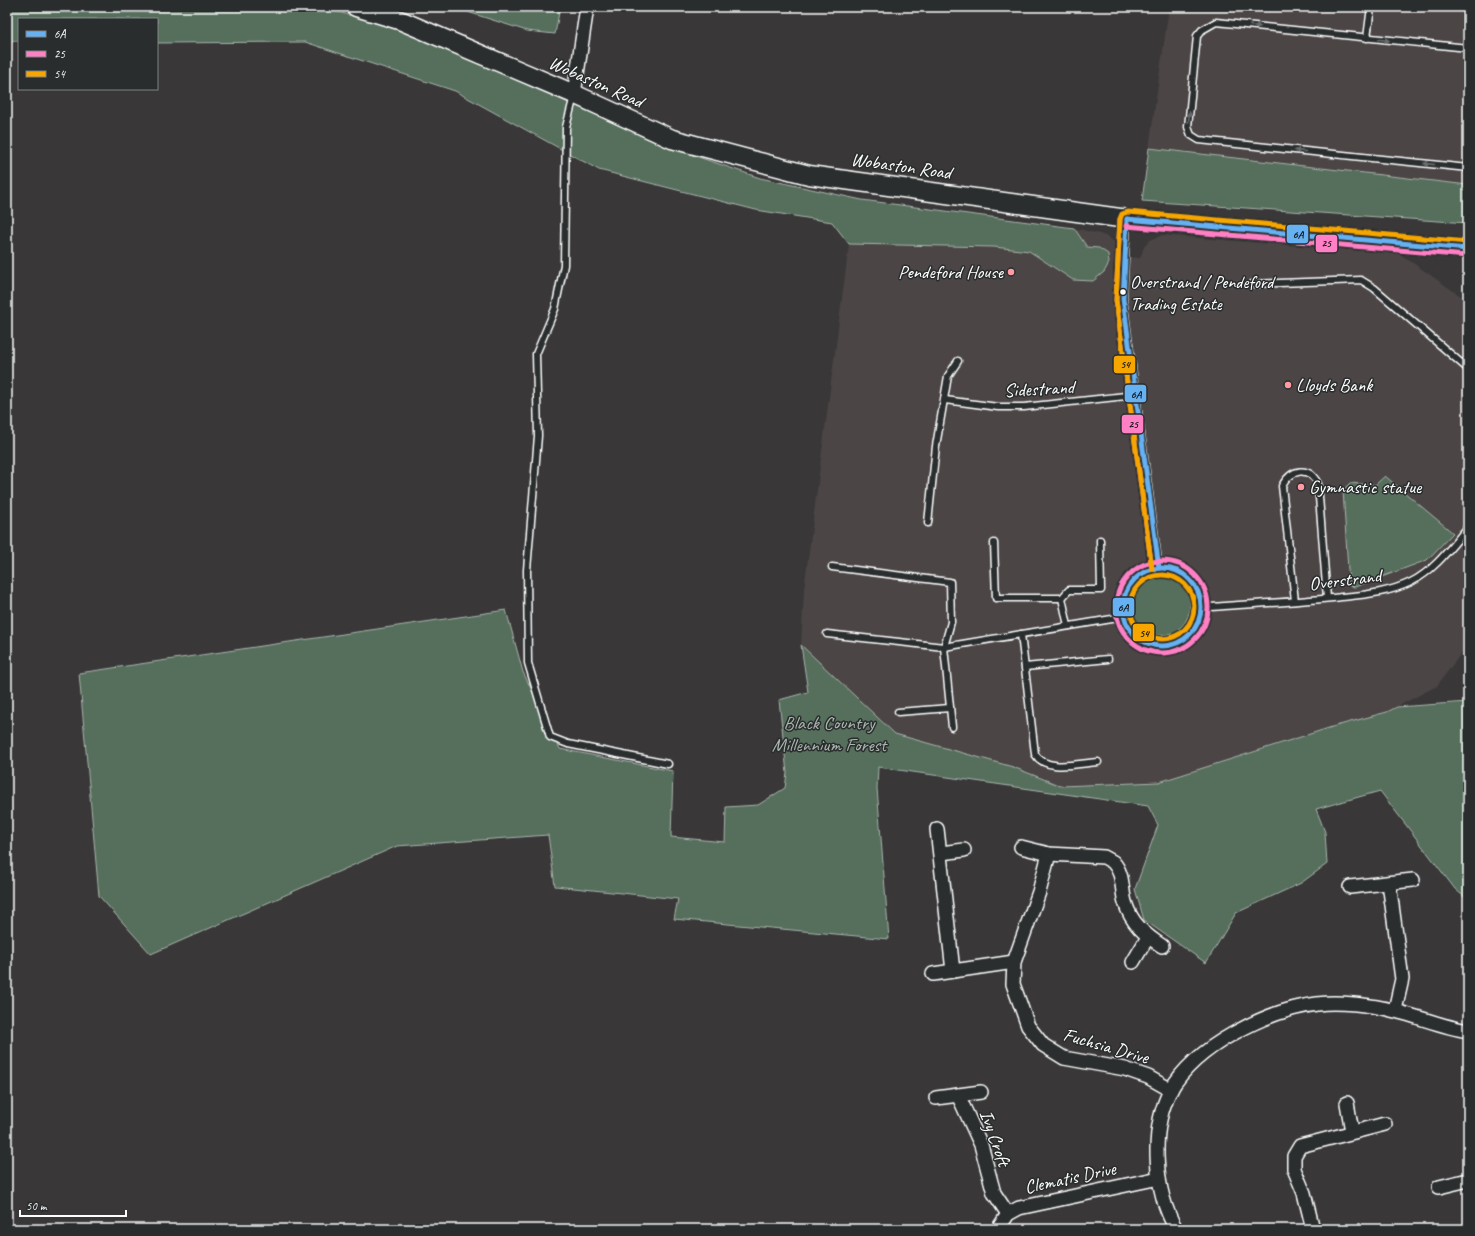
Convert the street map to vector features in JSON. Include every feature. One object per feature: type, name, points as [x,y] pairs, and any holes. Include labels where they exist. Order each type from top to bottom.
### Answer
[{"type":"street","name":"Wobaston Road","points":[[356,7],[402,21],[574,94],[672,139],[809,174],[1127,219],[1464,252]]},
{"type":"street","points":[[574,94],[587,7]]},
{"type":"street","points":[[937,829],[941,853],[953,971]]},
{"type":"street","points":[[1021,847],[1049,854],[1104,857],[1113,862],[1123,881],[1125,902],[1132,920],[1148,936],[1162,946]]},
{"type":"street","points":[[941,853],[964,850]]},
{"type":"street","name":"Fuchsia Drive","points":[[1049,854],[1039,892],[1014,962],[1013,984],[1028,1026],[1042,1045],[1064,1058],[1125,1070],[1148,1077],[1171,1090]]},
{"type":"street","points":[[1350,887],[1413,880]]},
{"type":"street","points":[[1389,883],[1402,979],[1395,1010]]},
{"type":"street","points":[[1133,962],[1148,936]]},
{"type":"street","points":[[933,974],[1014,962]]},
{"type":"street","points":[[1176,1229],[1159,1178],[1157,1155],[1158,1130],[1164,1107],[1171,1090],[1188,1068],[1218,1043],[1245,1026],[1278,1013],[1318,1004],[1351,1004],[1395,1010],[1450,1029],[1468,1031]]},
{"type":"street","name":"Ivy Croft","points":[[936,1098],[981,1092]]},
{"type":"street","name":"Ivy Croft","points":[[958,1095],[981,1146],[994,1193],[1008,1214]]},
{"type":"street","points":[[1347,1103],[1352,1131]]},
{"type":"street","points":[[1313,1229],[1304,1193],[1294,1169],[1294,1156],[1300,1146],[1352,1131],[1385,1124]]},
{"type":"street","name":"Clematis Drive","points":[[998,1229],[1008,1214],[1019,1208],[1159,1178]]},
{"type":"street","points":[[1439,1187],[1468,1180]]},
{"type":"lane","points":[[1367,38],[1371,7]]},
{"type":"lane","points":[[1468,48],[1216,22],[1202,30],[1197,36],[1188,127],[1191,135],[1199,140],[1468,168]]},
{"type":"lane","points":[[574,94],[566,127],[564,265],[555,309],[536,354],[538,436],[527,570],[528,663],[550,737],[559,742],[668,764]]},
{"type":"lane","points":[[1127,219],[1123,299],[1160,568]]},
{"type":"lane","points":[[1252,284],[1361,280],[1374,288],[1465,364],[1468,369]]},
{"type":"lane","points":[[928,523],[936,446],[948,376],[958,361]]},
{"type":"lane","name":"Sidestrand","points":[[945,400],[998,407],[1024,407],[1135,395]]},
{"type":"lane","points":[[1295,601],[1282,486],[1287,477],[1295,473],[1306,471],[1314,476],[1318,484],[1327,598]]},
{"type":"lane","name":"Overstrand","points":[[1201,605],[1211,607],[1295,601],[1373,594],[1393,590],[1412,582],[1440,560],[1468,528]]},
{"type":"lane","points":[[994,543],[996,598],[1062,598],[1069,590],[1102,590],[1100,540]]},
{"type":"lane","points":[[832,567],[950,582],[951,622],[944,647],[952,727]]},
{"type":"lane","points":[[1160,568],[1177,572],[1192,582],[1198,593],[1201,605],[1199,617],[1194,629],[1185,638],[1174,644],[1162,646],[1149,643],[1138,638],[1124,617],[1123,606],[1125,594],[1130,584],[1138,576],[1148,570],[1160,568]]},
{"type":"lane","points":[[1062,598],[1068,626]]},
{"type":"lane","points":[[827,634],[944,647],[1124,617]]},
{"type":"lane","points":[[1021,634],[1035,754],[1039,761],[1050,765],[1098,762]]},
{"type":"lane","points":[[1025,667],[1108,659]]},
{"type":"lane","points":[[898,712],[950,708]]},
{"type":"shaded area","points":[[1169,7],[1468,7],[1468,185],[1149,148]]},
{"type":"shaded area","points":[[1074,228],[1108,237],[1116,243],[1120,256],[1140,258],[1144,247],[1150,240],[1162,235],[1400,254],[1468,301],[1468,644],[1437,686],[1387,712],[1276,744],[1159,782],[1061,786],[1012,767],[895,734],[801,645],[804,589],[849,244],[994,247],[1029,251],[1073,280],[1104,272],[1109,263],[1108,254],[1099,248],[1087,247]]},
{"type":"green space","points":[[7,7],[320,7],[400,29],[672,148],[760,178],[862,200],[1074,228],[1087,247],[1099,248],[1108,254],[1109,263],[1104,272],[1093,281],[1073,280],[1029,251],[994,247],[849,244],[832,222],[756,210],[599,170],[455,91],[305,42],[158,43],[158,18],[18,18],[18,41],[7,41]]},
{"type":"green space","points":[[452,7],[560,7],[555,34],[527,31]]},
{"type":"green space","points":[[1149,148],[1468,185],[1468,223],[1142,201]]},
{"type":"green space","points":[[1385,476],[1453,533],[1427,560],[1355,587],[1349,586],[1343,490],[1350,483],[1375,485]]},
{"type":"green space","points":[[1161,577],[1177,582],[1185,590],[1190,606],[1185,622],[1177,630],[1161,635],[1145,630],[1137,622],[1132,606],[1137,590],[1145,582]]},
{"type":"green space","name":"Black Country Millennium Forest","points":[[506,610],[523,672],[560,749],[673,771],[671,837],[725,842],[726,807],[758,805],[785,788],[787,773],[779,700],[808,692],[801,645],[895,734],[1013,767],[1061,786],[1159,782],[1332,727],[1387,712],[1397,707],[1468,702],[1468,900],[1455,889],[1380,791],[1316,809],[1325,832],[1327,864],[1301,883],[1236,913],[1206,963],[1144,920],[1135,889],[1158,825],[1148,806],[878,767],[877,788],[889,939],[674,919],[678,899],[555,886],[548,835],[397,846],[151,954],[99,896],[79,673]]},
{"type":"transit line","name":"54","points":[[1152,569],[1116,300],[1120,219],[1122,214],[1128,212],[1468,242]]},
{"type":"transit line","name":"25","points":[[1120,219],[1116,300],[1152,569]]},
{"type":"transit line","name":"6A","points":[[1127,219],[1123,299],[1159,568]]},
{"type":"transit line","name":"6A","points":[[1127,219],[1468,249]]},
{"type":"transit line","name":"25","points":[[1126,226],[1467,256]]},
{"type":"transit line","name":"25","points":[[1162,561],[1179,565],[1194,575],[1204,590],[1208,607],[1204,624],[1194,639],[1179,649],[1162,653],[1145,649],[1130,639],[1120,624],[1116,607],[1120,590],[1130,575],[1145,565],[1162,561]]},
{"type":"transit line","name":"6A","points":[[1162,568],[1177,571],[1189,580],[1198,592],[1201,607],[1198,622],[1189,634],[1177,643],[1162,646],[1147,643],[1135,634],[1126,622],[1123,607],[1126,592],[1135,580],[1147,571],[1162,568]]},
{"type":"transit line","name":"54","points":[[1162,575],[1180,581],[1188,589],[1194,607],[1188,625],[1180,633],[1162,639],[1144,633],[1136,625],[1130,607],[1136,589],[1144,581],[1162,575]]},
{"type":"place","name":"Pendeford House","points":[[1011,272]]},
{"type":"place","name":"Overstrand / Pendeford Trading Estate","points":[[1123,292]]},
{"type":"place","name":"Lloyds Bank","points":[[1288,385]]},
{"type":"place","name":"Gymnastic statue","points":[[1301,487]]}]
